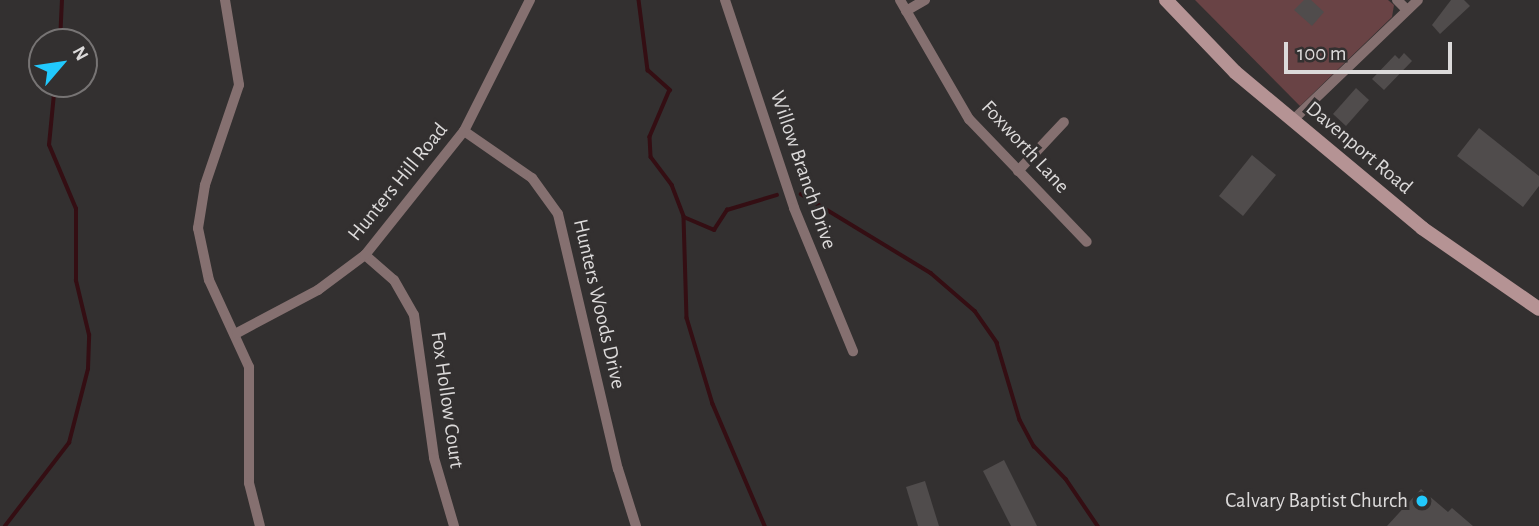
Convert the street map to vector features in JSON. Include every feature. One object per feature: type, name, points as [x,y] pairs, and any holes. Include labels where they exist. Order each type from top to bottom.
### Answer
[{"type":"street","points":[[225,0],[239,85],[230,122],[205,185],[198,228],[209,280],[237,333],[252,382],[249,474],[260,526]]},
{"type":"street","name":"Hunters Hill Road","points":[[237,333],[318,290],[365,255],[464,131],[530,0]]},
{"type":"street","name":"Willow Branch Drive","points":[[725,0],[794,208],[853,351]]},
{"type":"street","points":[[903,5],[925,0]]},
{"type":"street","name":"Davenport Road","points":[[1166,0],[1213,51],[1293,120],[1470,266],[1539,310]]},
{"type":"street","points":[[1397,0],[1407,10]]},
{"type":"street","points":[[1293,120],[1418,0]]},
{"type":"street","name":"Foxworth Lane","points":[[903,5],[969,119],[1087,242]]},
{"type":"street","points":[[1018,171],[1064,122]]},
{"type":"street","name":"Hunters Woods Drive","points":[[464,131],[532,178],[558,215],[618,469],[636,526]]},
{"type":"street","name":"Fox Hollow Court","points":[[365,255],[394,280],[414,315],[434,458],[454,526]]},
{"type":"shaded area","points":[[1195,0],[1388,0],[1394,5],[1392,17],[1300,106]]},
{"type":"building","points":[[1304,0],[1311,0],[1324,12],[1312,26],[1294,10]]},
{"type":"building","points":[[1451,0],[1464,0],[1470,6],[1440,34],[1432,25]]},
{"type":"building","points":[[1404,53],[1412,61],[1384,90],[1372,79],[1395,55],[1399,59]]},
{"type":"building","points":[[1356,88],[1369,100],[1346,126],[1333,114]]},
{"type":"building","points":[[1479,128],[1539,176],[1539,186],[1523,207],[1457,156]]},
{"type":"building","points":[[1252,155],[1276,175],[1243,216],[1219,196]]},
{"type":"building","points":[[1004,460],[1037,526],[1011,526],[983,471]]},
{"type":"building","points":[[925,481],[939,526],[918,526],[906,487]]},
{"type":"building","name":"Calvary Baptist Church","points":[[1421,489],[1448,512],[1452,508],[1473,526],[1387,526]]},
{"type":"waterway","points":[[61,28],[62,0]]},
{"type":"waterway","points":[[639,0],[648,70],[670,90],[650,137],[651,157],[672,185],[684,217],[687,318],[713,404],[765,526]]},
{"type":"waterway","points":[[5,526],[69,443],[88,369],[89,335],[76,281],[76,209],[49,145],[54,98]]},
{"type":"waterway","points":[[801,194],[931,273],[975,311],[997,343],[1020,420],[1034,446],[1066,479],[1098,526]]},
{"type":"waterway","points":[[684,217],[714,230],[727,210],[777,195]]},
{"type":"place","name":"Calvary Baptist Church","points":[[1422,501]]}]
